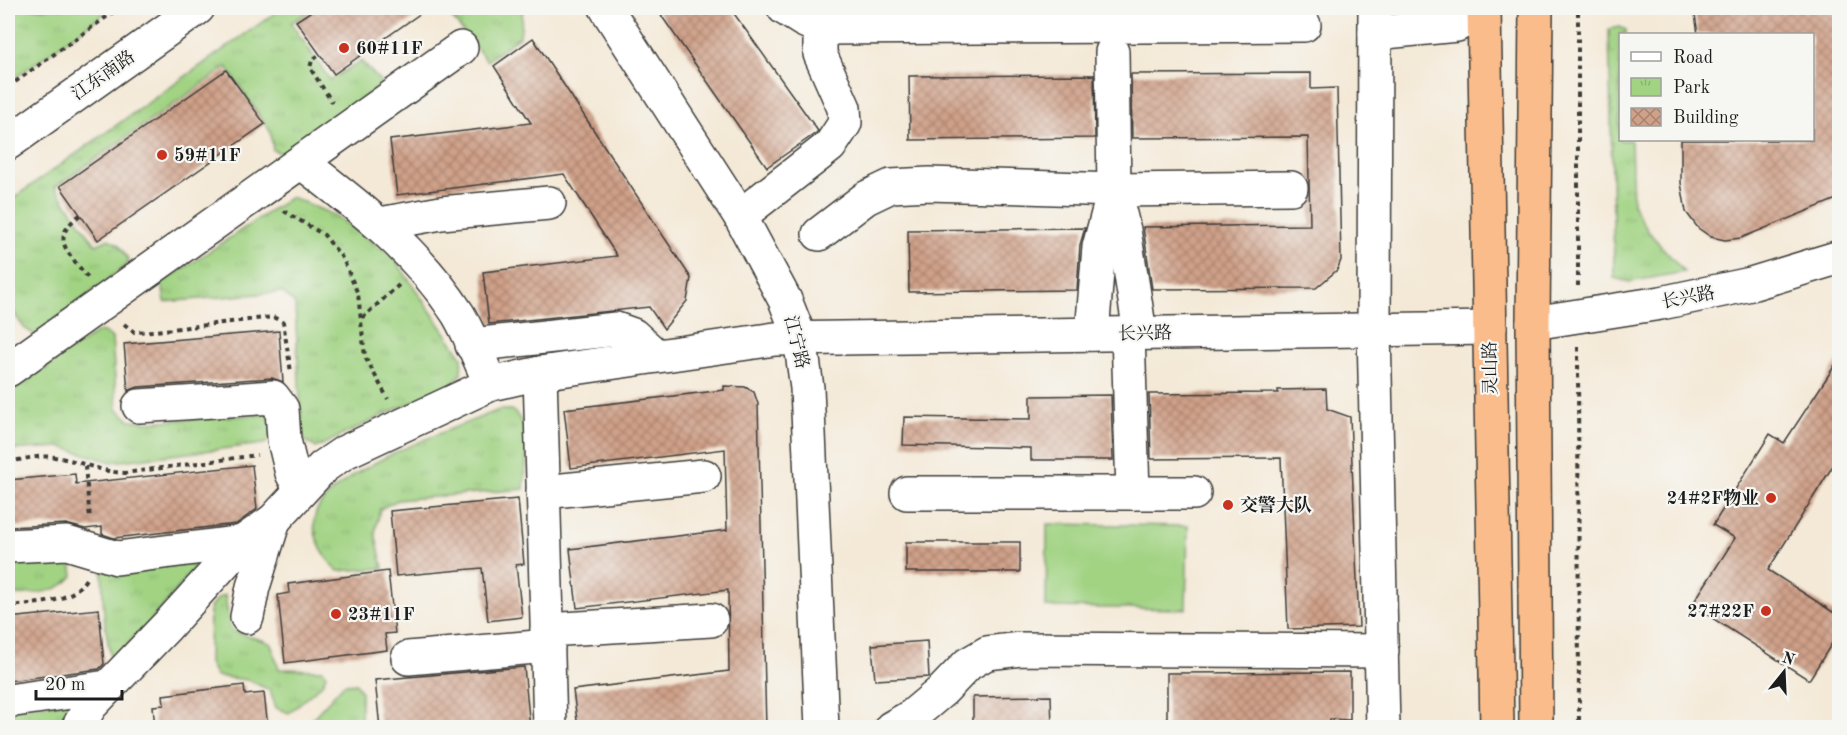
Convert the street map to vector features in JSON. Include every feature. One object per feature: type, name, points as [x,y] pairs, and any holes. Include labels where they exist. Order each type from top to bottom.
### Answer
[{"type":"highway","points":[[1536,8],[1533,323],[1536,728]]},
{"type":"highway","name":"灵山路","points":[[1471,16],[1490,328],[1497,728]]},
{"type":"street","name":"江东南路","points":[[8,143],[198,8]]},
{"type":"street","name":"江宁路","points":[[606,8],[740,216],[785,300],[800,338],[807,388],[822,728]]},
{"type":"street","points":[[784,8],[802,21],[820,28],[1304,25]]},
{"type":"street","points":[[1383,728],[1374,330],[1375,20],[1471,16]]},
{"type":"street","points":[[740,216],[830,146],[845,123],[844,108],[820,54],[820,28]]},
{"type":"street","points":[[8,370],[461,48]]},
{"type":"street","points":[[1112,52],[1114,190],[1124,230],[1134,333],[1133,493]]},
{"type":"street","points":[[301,162],[380,224],[422,266],[459,316],[491,384]]},
{"type":"street","points":[[819,234],[866,198],[891,186],[929,184],[1114,190],[1291,188]]},
{"type":"street","points":[[1092,334],[1100,247],[1114,190]]},
{"type":"street","points":[[380,224],[441,213],[549,203]]},
{"type":"street","name":"长兴路","points":[[1533,323],[1661,303],[1751,284],[1839,257]]},
{"type":"street","name":"长兴路","points":[[274,520],[323,467],[345,452],[491,384],[540,373],[655,355],[800,338],[1490,328]]},
{"type":"street","points":[[472,345],[616,329],[633,335],[655,355]]},
{"type":"street","points":[[540,373],[550,728]]},
{"type":"street","points":[[139,406],[273,397],[279,401],[292,473],[301,490]]},
{"type":"street","points":[[543,492],[704,476]]},
{"type":"street","points":[[907,493],[1194,493]]},
{"type":"street","points":[[78,728],[90,706],[243,542],[274,520]]},
{"type":"street","points":[[247,617],[253,587],[274,520]]},
{"type":"street","points":[[8,546],[67,543],[117,558],[243,542]]},
{"type":"street","points":[[408,658],[547,638],[711,620]]},
{"type":"street","points":[[891,728],[925,717],[968,664],[987,653],[1021,649],[1382,651]]},
{"type":"street","points":[[8,701],[108,687]]},
{"type":"path","points":[[8,87],[119,8]]},
{"type":"path","points":[[1578,8],[1579,728]]},
{"type":"path","points":[[318,56],[310,64],[314,77],[350,127]]},
{"type":"path","points":[[249,199],[291,214],[324,235],[332,243],[353,281],[361,318],[365,357],[388,400]]},
{"type":"path","points":[[80,215],[66,225],[62,234],[64,246],[105,302],[134,332],[273,317],[283,322],[292,379],[289,389],[279,401]]},
{"type":"path","points":[[361,318],[422,266]]},
{"type":"path","points":[[8,462],[40,456],[61,458],[103,472],[125,473],[287,451]]},
{"type":"green space","points":[[8,8],[112,8],[8,83]]},
{"type":"green space","points":[[282,8],[313,8],[291,23],[330,80],[361,61],[380,81],[380,86],[285,155],[273,150],[270,131],[227,67],[55,187],[96,245],[109,239],[119,245],[128,259],[127,265],[35,335],[24,328],[8,304],[8,202]]},
{"type":"green space","points":[[444,8],[523,8],[520,36],[487,61]]},
{"type":"green space","points":[[1620,27],[1626,30],[1626,33],[1619,33],[1619,141],[1631,141],[1633,205],[1648,231],[1684,272],[1629,282],[1614,278],[1609,29]]},
{"type":"green space","points":[[291,197],[334,215],[394,258],[462,357],[461,374],[450,388],[398,408],[316,448],[302,439],[295,304],[282,292],[165,302],[162,283]]},
{"type":"green space","points":[[99,331],[112,338],[117,409],[130,420],[148,422],[269,414],[272,440],[263,444],[112,462],[61,447],[8,450],[8,393]]},
{"type":"green space","points":[[499,410],[512,410],[524,426],[527,446],[524,489],[398,500],[380,509],[375,533],[383,568],[338,571],[332,565],[317,540],[314,522],[320,505],[334,490],[354,475],[402,449]]},
{"type":"green space","points":[[1047,524],[1188,526],[1186,609],[1046,607]]},
{"type":"green space","points":[[8,557],[71,560],[73,576],[60,587],[52,590],[8,596]]},
{"type":"green space","points":[[191,561],[194,569],[148,624],[111,660],[104,617],[102,570]]},
{"type":"green space","points":[[225,595],[230,628],[240,634],[271,644],[279,669],[323,670],[326,675],[322,684],[289,713],[276,708],[270,690],[248,680],[216,676],[209,663],[210,608],[218,598]]},
{"type":"green space","points":[[356,683],[361,692],[361,727],[309,727],[310,721],[344,684]]},
{"type":"green space","points":[[73,702],[67,727],[8,728],[8,708]]},
{"type":"building","name":"60#11F","points":[[316,8],[428,8],[334,74],[296,21]]},
{"type":"building","points":[[656,8],[730,8],[818,131],[767,167]]},
{"type":"building","points":[[1694,8],[1839,8],[1839,198],[1741,238],[1725,240],[1711,237],[1698,228],[1686,212],[1681,183],[1681,141],[1814,141],[1814,33],[1698,33]]},
{"type":"building","points":[[533,38],[691,278],[687,301],[664,329],[649,307],[489,324],[483,272],[617,256],[564,174],[397,195],[390,140],[531,123],[494,66]]},
{"type":"building","name":"59#11F","points":[[226,70],[265,124],[98,240],[60,186]]},
{"type":"building","points":[[1311,73],[1311,89],[1337,88],[1341,260],[1337,270],[1316,288],[1152,289],[1143,227],[1310,225],[1308,137],[1132,138],[1131,74]]},
{"type":"building","points":[[1094,75],[1095,138],[910,140],[909,76]]},
{"type":"building","points":[[1085,228],[1080,245],[1077,290],[909,292],[908,230]]},
{"type":"building","points":[[279,331],[283,382],[272,378],[138,387],[128,391],[124,344]]},
{"type":"building","points":[[1839,359],[1839,456],[1768,570],[1839,616],[1839,632],[1809,680],[1692,605],[1735,538],[1713,525],[1770,434],[1784,443]]},
{"type":"building","points":[[724,386],[745,387],[754,392],[758,404],[766,728],[578,728],[573,690],[729,671],[728,590],[577,608],[570,549],[727,530],[725,449],[571,468],[564,409],[724,390]]},
{"type":"building","points":[[1326,389],[1327,409],[1350,417],[1359,627],[1288,629],[1281,458],[1151,459],[1149,394],[1278,393],[1278,390]]},
{"type":"building","points":[[1111,395],[1113,460],[1031,460],[1031,448],[903,445],[904,417],[1031,419],[1031,396]]},
{"type":"building","points":[[252,465],[257,509],[236,524],[114,538],[102,534],[102,527],[85,529],[66,524],[8,527],[8,480],[75,474],[76,484]]},
{"type":"building","points":[[518,499],[524,564],[516,565],[522,617],[488,621],[482,568],[396,576],[390,511]]},
{"type":"building","points":[[906,542],[1020,542],[1020,572],[906,572]]},
{"type":"building","name":"23#11F","points":[[388,571],[395,633],[385,634],[387,650],[285,663],[278,595],[289,593],[288,584]]},
{"type":"building","points":[[99,609],[104,664],[99,669],[8,681],[8,618]]},
{"type":"building","points":[[927,641],[929,677],[875,680],[872,645]]},
{"type":"building","points":[[524,667],[530,728],[380,728],[375,680]]},
{"type":"building","points":[[1350,672],[1350,720],[1330,719],[1330,728],[1167,728],[1167,673]]},
{"type":"building","points":[[244,685],[245,695],[264,693],[268,728],[155,728],[153,706],[164,705],[163,695]]},
{"type":"building","points":[[1051,696],[1052,728],[973,728],[973,697]]},
{"type":"place","name":"60#11F","points":[[344,48]]},
{"type":"place","name":"59#11F","points":[[162,155]]},
{"type":"place","name":"24#2F物业","points":[[1771,498]]},
{"type":"place","name":"交警大队","points":[[1228,505]]},
{"type":"place","name":"27#22F","points":[[1766,611]]},
{"type":"place","name":"23#11F","points":[[336,614]]}]
